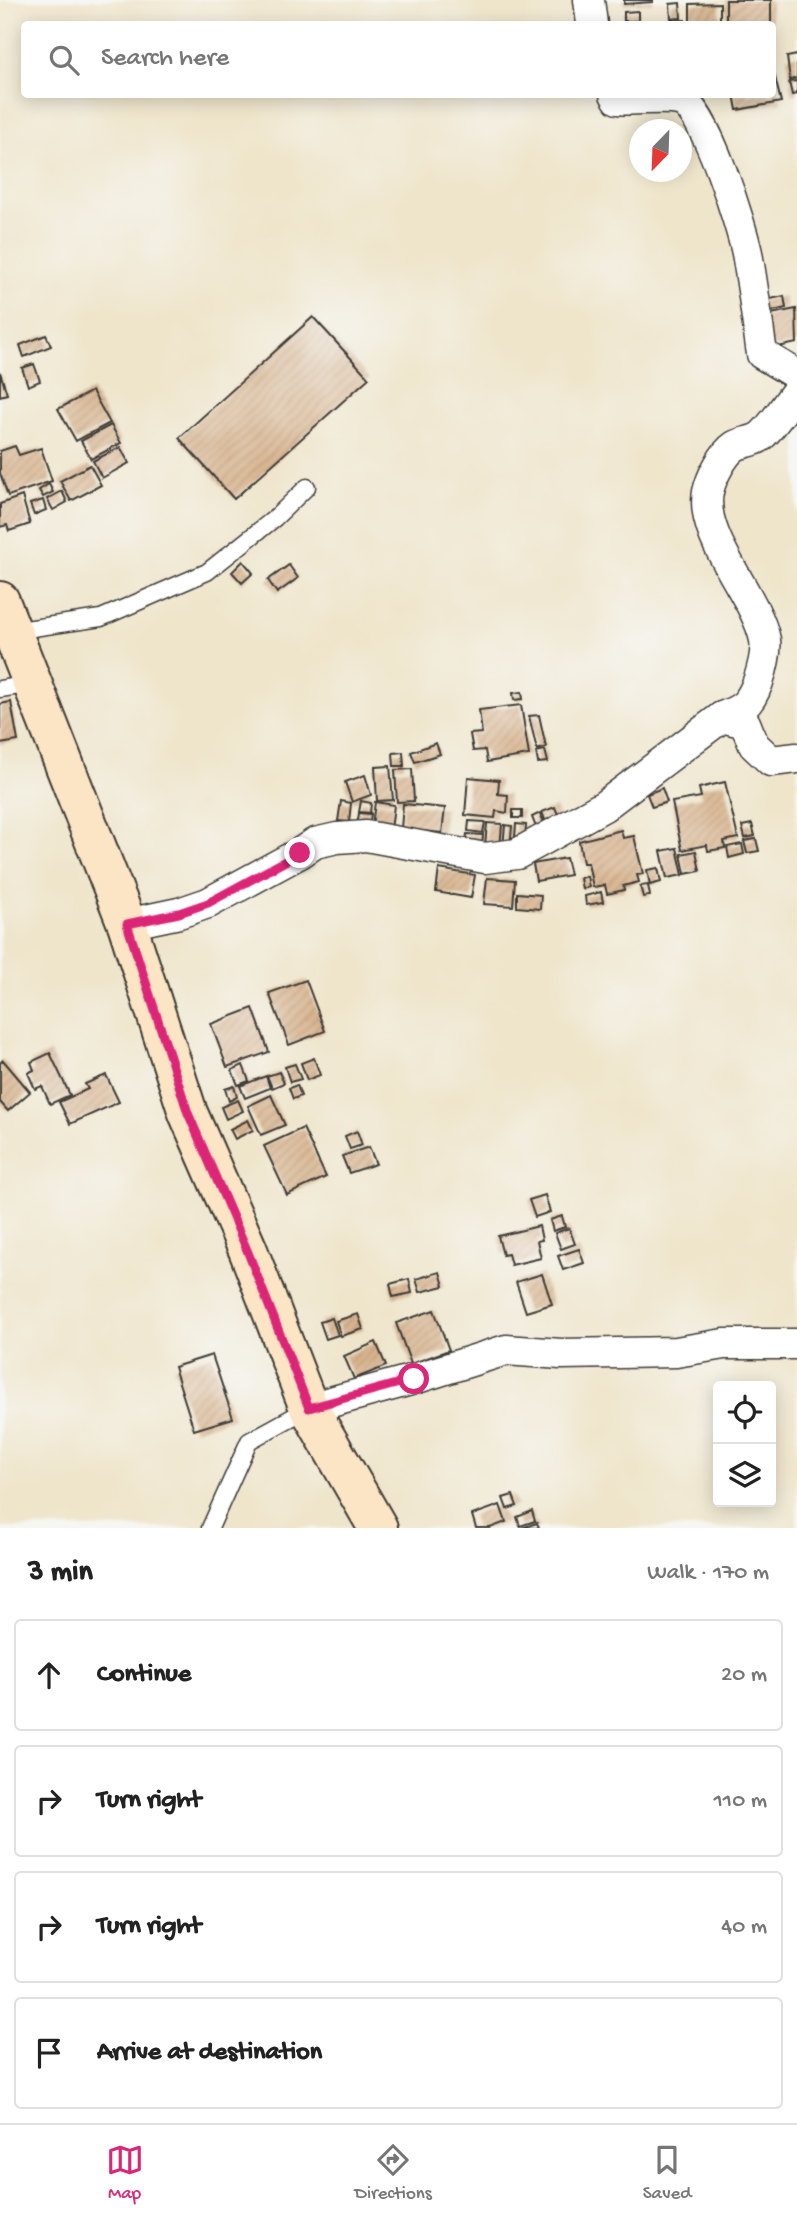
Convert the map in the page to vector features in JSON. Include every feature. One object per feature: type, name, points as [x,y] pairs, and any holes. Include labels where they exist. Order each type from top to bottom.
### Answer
[{"type":"street","points":[[589,0],[592,21]]},
{"type":"street","points":[[127,924],[179,913],[208,903],[315,843],[337,838],[366,836],[485,859],[517,854],[604,806],[722,717],[741,710],[754,694],[762,668],[765,641],[752,606],[724,555],[707,514],[708,491],[720,465],[734,447],[760,437],[797,378],[762,354],[747,253],[734,208],[697,116],[684,102],[671,99],[636,101],[617,98]]},
{"type":"street","points":[[6,616],[17,687],[127,924],[188,1113],[247,1250],[309,1408],[378,1528]]},
{"type":"street","points":[[722,717],[746,723],[754,746],[771,761],[797,758]]},
{"type":"street","points":[[309,1408],[506,1350],[561,1354],[676,1352],[724,1344],[797,1344]]},
{"type":"lane","points":[[6,616],[101,618],[207,572],[275,518],[307,487]]},
{"type":"lane","points":[[210,1528],[249,1441],[309,1408]]},
{"type":"building","points":[[624,0],[653,0],[653,2],[624,4]]},
{"type":"building","points":[[726,0],[771,0],[771,21],[726,21]]},
{"type":"building","points":[[680,3],[681,18],[671,19],[670,4]]},
{"type":"building","points":[[720,3],[720,21],[690,21],[690,4]]},
{"type":"building","points":[[638,11],[638,21],[624,21],[624,12]]},
{"type":"building","points":[[797,55],[797,78],[790,80],[787,57]]},
{"type":"building","points":[[776,81],[781,102],[737,110],[735,98],[776,98]]},
{"type":"building","points":[[797,81],[797,94],[792,95],[789,82]]},
{"type":"building","points":[[784,296],[786,308],[759,314],[757,302]]},
{"type":"building","points":[[796,309],[797,343],[768,349],[761,316]]},
{"type":"building","points":[[313,317],[369,378],[234,499],[179,438]]},
{"type":"building","points":[[46,335],[51,346],[24,357],[20,345]]},
{"type":"building","points":[[34,364],[40,381],[28,386],[22,368]]},
{"type":"building","points":[[0,372],[7,394],[0,396]]},
{"type":"building","points":[[92,391],[110,423],[76,441],[58,409]]},
{"type":"building","points":[[111,425],[121,443],[91,459],[81,441]]},
{"type":"building","points":[[15,446],[19,455],[41,448],[52,481],[8,496],[0,473],[0,451]]},
{"type":"building","points":[[120,447],[129,463],[102,478],[93,461]]},
{"type":"building","points":[[90,465],[101,485],[71,501],[60,481]]},
{"type":"building","points":[[49,484],[53,492],[43,497],[39,490]]},
{"type":"building","points":[[62,491],[67,502],[53,510],[47,499]]},
{"type":"building","points":[[22,496],[30,524],[9,531],[7,525],[0,527],[0,504]]},
{"type":"building","points":[[43,500],[46,510],[34,515],[30,504]]},
{"type":"building","points":[[243,561],[253,573],[242,583],[232,572]]},
{"type":"building","points":[[289,565],[298,578],[277,593],[268,580]]},
{"type":"building","points":[[522,692],[523,699],[514,700],[513,693]]},
{"type":"building","points":[[11,702],[18,741],[0,744],[0,704]]},
{"type":"building","points":[[521,705],[529,755],[487,762],[485,750],[473,751],[470,734],[482,733],[479,710]]},
{"type":"building","points":[[539,715],[546,747],[537,750],[529,716]]},
{"type":"building","points":[[436,743],[440,754],[415,762],[411,752]]},
{"type":"building","points":[[545,750],[548,762],[538,763],[536,752]]},
{"type":"building","points":[[403,752],[404,766],[394,766],[393,753]]},
{"type":"building","points":[[390,766],[393,800],[377,801],[375,767]]},
{"type":"building","points":[[412,769],[414,801],[397,802],[395,770]]},
{"type":"building","points":[[365,775],[371,795],[352,802],[345,782]]},
{"type":"building","points":[[468,777],[499,780],[498,794],[508,795],[507,813],[496,811],[495,818],[465,815]]},
{"type":"building","points":[[725,782],[738,838],[724,841],[725,848],[708,851],[707,845],[682,850],[672,802],[701,797],[699,788]]},
{"type":"building","points":[[662,788],[667,802],[652,807],[647,794]]},
{"type":"building","points":[[341,801],[351,803],[349,822],[338,821]]},
{"type":"building","points":[[361,801],[371,803],[370,813],[359,812]]},
{"type":"building","points":[[375,802],[394,805],[391,830],[372,827]]},
{"type":"building","points":[[403,804],[445,808],[442,833],[401,829]]},
{"type":"building","points":[[555,807],[560,820],[547,825],[542,812]]},
{"type":"building","points":[[513,810],[522,810],[522,818],[513,818]]},
{"type":"building","points":[[359,813],[371,814],[369,828],[357,826]]},
{"type":"building","points":[[540,813],[546,827],[537,830],[532,817]]},
{"type":"building","points":[[469,821],[485,822],[483,833],[468,831]]},
{"type":"building","points":[[487,823],[502,824],[500,849],[485,847]]},
{"type":"building","points":[[516,824],[526,825],[525,838],[515,837]]},
{"type":"building","points":[[752,824],[755,836],[745,838],[742,826]]},
{"type":"building","points":[[505,825],[512,826],[510,849],[503,848]]},
{"type":"building","points":[[621,830],[623,838],[634,836],[643,874],[637,875],[639,882],[623,886],[624,890],[607,894],[605,885],[593,887],[588,863],[583,863],[579,841]]},
{"type":"building","points":[[467,834],[483,835],[482,849],[465,848]]},
{"type":"building","points":[[756,839],[759,851],[747,853],[744,841]]},
{"type":"building","points":[[742,844],[744,854],[729,858],[727,847]]},
{"type":"building","points":[[677,848],[683,875],[667,878],[661,851]]},
{"type":"building","points":[[696,851],[700,871],[685,874],[681,854]]},
{"type":"building","points":[[566,858],[570,875],[536,881],[533,864]]},
{"type":"building","points":[[658,868],[661,882],[650,885],[647,870]]},
{"type":"building","points":[[439,869],[475,875],[471,898],[436,892]]},
{"type":"building","points":[[587,876],[589,887],[582,889],[580,878]]},
{"type":"building","points":[[487,878],[515,880],[513,906],[484,904]]},
{"type":"building","points":[[648,885],[650,896],[643,897],[640,886]]},
{"type":"building","points":[[601,892],[603,902],[586,905],[585,896]]},
{"type":"building","points":[[517,893],[541,895],[540,909],[517,907]]},
{"type":"building","points":[[306,980],[325,1031],[289,1045],[269,993]]},
{"type":"building","points":[[253,1008],[269,1052],[227,1067],[211,1024]]},
{"type":"building","points":[[50,1053],[70,1095],[50,1104],[42,1086],[35,1089],[28,1073],[34,1070],[31,1062]]},
{"type":"building","points":[[314,1058],[320,1075],[307,1080],[301,1063]]},
{"type":"building","points":[[3,1060],[30,1092],[8,1111],[0,1102],[0,1063]]},
{"type":"building","points":[[295,1064],[301,1079],[290,1082],[285,1067]]},
{"type":"building","points":[[243,1065],[249,1081],[238,1085],[232,1070]]},
{"type":"building","points":[[279,1072],[284,1083],[272,1088],[267,1076]]},
{"type":"building","points":[[106,1075],[119,1102],[70,1124],[59,1102],[88,1089],[85,1084]]},
{"type":"building","points":[[266,1076],[270,1088],[245,1098],[240,1086]]},
{"type":"building","points":[[297,1085],[301,1096],[293,1099],[289,1088]]},
{"type":"building","points":[[234,1086],[237,1097],[229,1101],[225,1089]]},
{"type":"building","points":[[271,1095],[285,1125],[261,1135],[248,1106]]},
{"type":"building","points":[[238,1100],[243,1111],[226,1119],[221,1107]]},
{"type":"building","points":[[248,1120],[253,1130],[235,1139],[230,1129]]},
{"type":"building","points":[[303,1128],[326,1177],[287,1195],[264,1146]]},
{"type":"building","points":[[357,1131],[362,1145],[350,1149],[345,1136]]},
{"type":"building","points":[[369,1147],[376,1164],[349,1173],[342,1156]]},
{"type":"building","points":[[545,1195],[550,1212],[535,1217],[529,1200]]},
{"type":"building","points":[[562,1216],[565,1227],[553,1231],[550,1220]]},
{"type":"building","points":[[539,1226],[542,1240],[537,1241],[541,1258],[511,1265],[508,1254],[503,1255],[498,1236]]},
{"type":"building","points":[[569,1228],[575,1244],[561,1249],[555,1233]]},
{"type":"building","points":[[579,1249],[584,1263],[563,1270],[558,1256]]},
{"type":"building","points":[[440,1272],[444,1286],[420,1292],[416,1279]]},
{"type":"building","points":[[542,1274],[552,1304],[526,1312],[516,1282]]},
{"type":"building","points":[[409,1279],[412,1293],[393,1297],[390,1284]]},
{"type":"building","points":[[434,1310],[449,1350],[411,1364],[396,1323]]},
{"type":"building","points":[[358,1314],[363,1329],[341,1336],[336,1321]]},
{"type":"building","points":[[332,1318],[338,1335],[326,1339],[320,1322]]},
{"type":"building","points":[[376,1342],[386,1366],[354,1379],[344,1356]]},
{"type":"building","points":[[212,1355],[233,1418],[194,1430],[174,1367]]},
{"type":"building","points":[[513,1495],[517,1506],[507,1509],[503,1498]]},
{"type":"building","points":[[500,1505],[506,1522],[490,1528],[476,1528],[472,1515]]},
{"type":"building","points":[[532,1511],[535,1521],[520,1526],[517,1517]]},
{"type":"building","points":[[537,1523],[539,1528],[522,1528]]},
{"type":"route","points":[[300,853],[208,903],[179,913],[127,924],[188,1113],[247,1250],[309,1408],[414,1379]]}]
